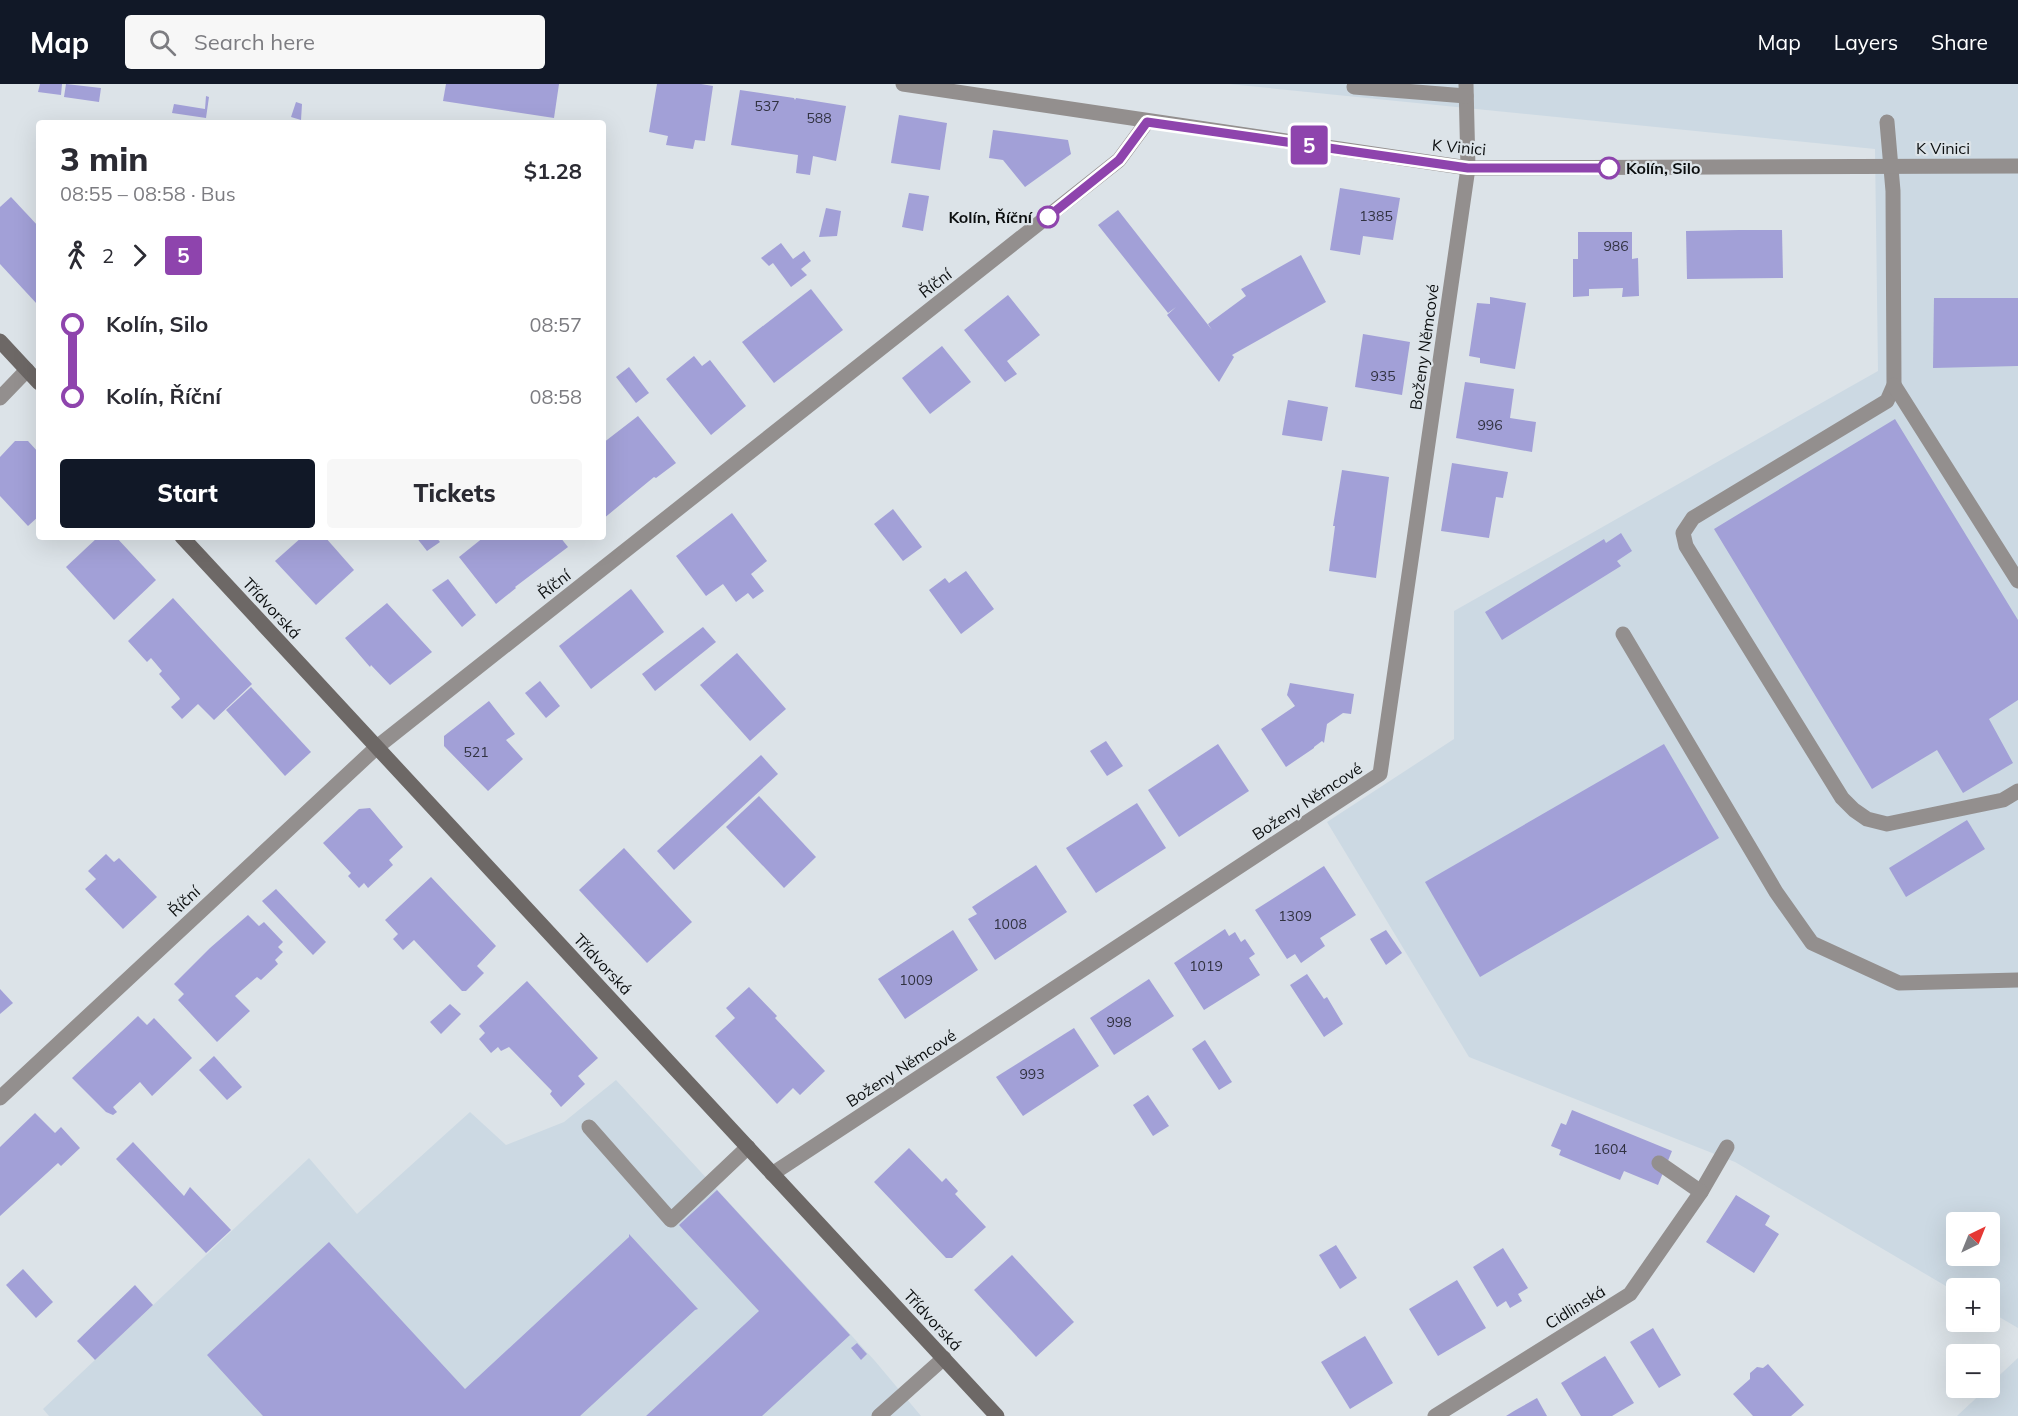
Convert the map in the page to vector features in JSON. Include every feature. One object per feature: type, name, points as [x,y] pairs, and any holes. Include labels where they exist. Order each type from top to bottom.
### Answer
[{"type":"main road","points":[[0,341],[36,380]]},
{"type":"main road","name":"Třídvorská","points":[[185,540],[997,1416]]},
{"type":"street","name":"K Vinici","points":[[903,84],[1468,168],[2018,166]]},
{"type":"street","points":[[1354,87],[1466,90]]},
{"type":"street","name":"Boženy Němcové","points":[[772,1174],[1380,774],[1468,168],[1466,90]]},
{"type":"street","name":"Říční","points":[[0,1098],[376,747],[1119,160],[1147,122]]},
{"type":"street","points":[[1887,122],[1892,166],[1894,386],[1887,401],[1693,518],[1683,533],[1686,546],[1842,798],[1854,810],[1867,819],[1887,824],[2003,800],[2018,791]]},
{"type":"street","points":[[0,398],[27,370]]},
{"type":"street","points":[[1894,386],[2018,581]]},
{"type":"street","points":[[1623,634],[1776,892],[1812,943],[1899,983],[2018,980]]},
{"type":"street","points":[[589,1127],[671,1220],[748,1147]]},
{"type":"street","name":"Cidlinská","points":[[1435,1416],[1629,1294],[1701,1192],[1727,1147]]},
{"type":"street","points":[[1659,1163],[1701,1192]]},
{"type":"street","points":[[879,1416],[944,1358]]},
{"type":"shaded area","points":[[1229,84],[2018,84],[2018,1328],[2000,1317],[2000,1278],[1946,1278],[1946,1286],[1735,1162],[1469,1057],[1327,822],[1454,739],[1454,611],[1878,371],[1875,149]]},
{"type":"shaded area","points":[[616,1080],[875,1361],[921,1416],[49,1416],[43,1409],[309,1158],[357,1214],[470,1112],[506,1145],[564,1122]]},
{"type":"shaded area","points":[[2018,1358],[2018,1416],[1957,1416],[1976,1398],[2000,1398],[2000,1375]]},
{"type":"building","points":[[40,84],[62,84],[61,95],[38,92]]},
{"type":"building","points":[[66,84],[101,88],[99,102],[64,97]]},
{"type":"building","points":[[446,84],[559,84],[554,118],[443,101]]},
{"type":"building","points":[[657,84],[713,86],[705,141],[695,140],[693,149],[666,145],[668,136],[649,132]]},
{"type":"building","points":[[740,90],[846,106],[836,161],[813,156],[810,175],[796,173],[798,155],[731,145]]},
{"type":"building","points":[[206,96],[209,97],[206,118],[172,113],[174,104],[205,109]]},
{"type":"building","points":[[296,102],[302,104],[301,120],[291,117]]},
{"type":"building","points":[[899,115],[947,123],[940,170],[891,163]]},
{"type":"building","points":[[993,130],[1068,140],[1071,154],[1025,187],[1003,160],[989,158]]},
{"type":"building","points":[[1340,188],[1400,198],[1393,240],[1363,236],[1360,255],[1330,250]]},
{"type":"building","points":[[909,193],[929,196],[923,231],[902,227]]},
{"type":"building","points":[[11,197],[36,224],[36,303],[0,264],[0,207]]},
{"type":"building","points":[[826,208],[841,211],[837,236],[819,237]]},
{"type":"building","points":[[1118,210],[1212,330],[1208,324],[1246,296],[1241,289],[1301,255],[1326,302],[1232,355],[1234,357],[1219,382],[1167,315],[1176,307],[1168,313],[1098,225]]},
{"type":"building","points":[[1782,230],[1783,278],[1687,279],[1686,231]]},
{"type":"building","points":[[1578,232],[1632,232],[1632,259],[1638,258],[1639,296],[1622,297],[1623,288],[1589,289],[1589,296],[1573,297],[1573,259],[1578,259]]},
{"type":"building","points":[[781,243],[793,259],[804,251],[811,261],[801,269],[807,275],[791,287],[773,263],[769,266],[761,258]]},
{"type":"building","points":[[811,289],[843,330],[774,383],[742,342]]},
{"type":"building","points":[[1008,295],[1040,335],[1007,361],[1017,374],[1005,382],[964,330]]},
{"type":"building","points":[[1490,297],[1526,303],[1515,369],[1480,363],[1480,358],[1469,356],[1477,303],[1490,304]]},
{"type":"building","points":[[1934,298],[2018,298],[2018,366],[1933,368]]},
{"type":"building","points":[[1363,334],[1410,342],[1402,395],[1355,387]]},
{"type":"building","points":[[942,346],[971,382],[930,414],[902,378]]},
{"type":"building","points":[[694,356],[702,366],[710,360],[746,406],[711,435],[666,379]]},
{"type":"building","points":[[629,367],[649,393],[636,403],[616,377]]},
{"type":"building","points":[[1465,382],[1514,389],[1510,418],[1536,422],[1532,452],[1456,438]]},
{"type":"building","points":[[1288,400],[1328,407],[1322,441],[1282,435]]},
{"type":"building","points":[[638,416],[676,463],[656,478],[654,477],[606,517],[606,441]]},
{"type":"building","points":[[1895,419],[2018,620],[2018,700],[1989,719],[2013,763],[1963,793],[1937,750],[1872,789],[1714,529]]},
{"type":"building","points":[[15,441],[28,441],[36,450],[36,519],[28,526],[0,496],[0,457]]},
{"type":"building","points":[[1452,463],[1508,472],[1503,498],[1496,497],[1489,538],[1441,531]]},
{"type":"building","points":[[1342,470],[1389,477],[1376,578],[1329,571]]},
{"type":"building","points":[[893,509],[922,547],[903,561],[874,524]]},
{"type":"building","points":[[732,513],[767,561],[751,574],[764,591],[753,599],[748,593],[736,602],[723,584],[706,596],[676,556]]},
{"type":"building","points":[[1621,533],[1632,551],[1617,561],[1621,566],[1502,640],[1485,612],[1604,539],[1606,543]]},
{"type":"building","points":[[95,540],[119,540],[156,580],[114,620],[66,567]]},
{"type":"building","points":[[299,540],[328,540],[354,570],[316,605],[275,561]]},
{"type":"building","points":[[418,540],[438,540],[440,542],[427,551]]},
{"type":"building","points":[[480,540],[562,540],[568,547],[496,604],[459,557]]},
{"type":"building","points":[[966,571],[994,609],[961,634],[929,590],[945,578],[949,583]]},
{"type":"building","points":[[448,579],[476,615],[462,627],[432,590]]},
{"type":"building","points":[[631,589],[664,632],[591,689],[559,646]]},
{"type":"building","points":[[173,598],[252,684],[214,720],[198,704],[182,719],[171,707],[180,699],[159,674],[162,671],[151,658],[147,662],[128,641]]},
{"type":"building","points":[[387,603],[432,652],[390,685],[371,665],[370,667],[345,638]]},
{"type":"building","points":[[703,627],[716,642],[655,691],[642,674]]},
{"type":"building","points":[[737,653],[786,709],[750,741],[700,685]]},
{"type":"building","points":[[540,681],[560,706],[546,718],[525,693]]},
{"type":"building","points":[[1290,683],[1354,694],[1351,714],[1343,713],[1327,724],[1324,743],[1322,741],[1286,767],[1261,729],[1295,706],[1287,695]]},
{"type":"building","points":[[251,687],[311,752],[285,776],[226,710]]},
{"type":"building","points":[[489,701],[515,734],[506,740],[523,759],[488,791],[444,746],[444,736]]},
{"type":"building","points":[[1106,741],[1123,766],[1107,776],[1090,751]]},
{"type":"building","points":[[1218,744],[1249,791],[1179,837],[1148,790]]},
{"type":"building","points":[[1664,744],[1719,838],[1480,977],[1425,882]]},
{"type":"building","points":[[761,755],[778,774],[674,870],[657,851]]},
{"type":"building","points":[[759,796],[816,857],[784,888],[726,827]]},
{"type":"building","points":[[1137,803],[1166,848],[1096,893],[1066,848]]},
{"type":"building","points":[[370,808],[403,847],[389,860],[393,865],[368,888],[364,883],[359,888],[348,876],[351,873],[323,843],[359,809]]},
{"type":"building","points":[[1967,820],[1985,849],[1906,897],[1889,868]]},
{"type":"building","points":[[624,848],[692,922],[647,963],[579,890]]},
{"type":"building","points":[[106,854],[114,862],[119,858],[157,897],[123,929],[85,889],[96,879],[88,871]]},
{"type":"building","points":[[1036,865],[1067,912],[995,960],[968,919],[977,914],[972,907]]},
{"type":"building","points":[[1324,866],[1356,915],[1320,938],[1325,946],[1301,963],[1295,954],[1287,959],[1255,910]]},
{"type":"building","points":[[431,877],[496,946],[477,966],[484,973],[466,991],[462,991],[414,940],[403,950],[393,939],[398,934],[385,920]]},
{"type":"building","points":[[276,889],[326,942],[313,955],[262,901]]},
{"type":"building","points":[[248,915],[259,926],[264,922],[283,942],[278,947],[283,952],[275,960],[278,964],[261,980],[257,977],[235,996],[250,1011],[217,1042],[178,1000],[184,994],[174,984]]},
{"type":"building","points":[[1225,929],[1229,936],[1235,932],[1241,942],[1245,939],[1255,954],[1249,958],[1260,975],[1204,1010],[1174,963]]},
{"type":"building","points":[[953,930],[978,970],[905,1019],[878,979]]},
{"type":"building","points":[[1386,930],[1402,953],[1386,965],[1370,939]]},
{"type":"building","points":[[1307,974],[1324,999],[1327,997],[1343,1024],[1324,1037],[1290,985]]},
{"type":"building","points":[[1149,979],[1174,1016],[1114,1055],[1090,1018]]},
{"type":"building","points":[[527,981],[598,1058],[578,1076],[585,1084],[561,1107],[550,1094],[552,1091],[509,1047],[501,1051],[498,1047],[491,1053],[479,1039],[485,1033],[479,1026]]},
{"type":"building","points":[[749,987],[825,1071],[800,1095],[793,1088],[777,1104],[715,1036],[735,1018],[726,1008]]},
{"type":"building","points":[[0,989],[13,1003],[0,1014]]},
{"type":"building","points":[[450,1004],[461,1014],[441,1034],[430,1022]]},
{"type":"building","points":[[138,1016],[147,1025],[154,1018],[192,1058],[152,1096],[140,1082],[113,1107],[117,1112],[113,1115],[106,1112],[72,1078]]},
{"type":"building","points":[[1074,1028],[1099,1066],[1023,1116],[996,1077]]},
{"type":"building","points":[[1205,1040],[1232,1082],[1219,1090],[1192,1049]]},
{"type":"building","points":[[214,1056],[242,1087],[227,1100],[199,1070]]},
{"type":"building","points":[[1148,1095],[1169,1126],[1153,1136],[1133,1105]]},
{"type":"building","points":[[1572,1110],[1672,1151],[1658,1185],[1624,1171],[1620,1180],[1559,1155],[1561,1150],[1551,1146],[1561,1123],[1566,1125]]},
{"type":"building","points":[[35,1113],[55,1133],[61,1127],[80,1148],[61,1166],[58,1163],[0,1216],[0,1147]]},
{"type":"building","points":[[133,1142],[184,1196],[190,1187],[231,1230],[206,1253],[116,1159]]},
{"type":"building","points":[[909,1148],[942,1182],[946,1178],[958,1191],[955,1194],[986,1227],[952,1258],[946,1258],[874,1182]]},
{"type":"building","points":[[717,1190],[850,1335],[762,1416],[646,1416],[759,1311],[679,1225]]},
{"type":"building","points":[[1736,1195],[1770,1216],[1765,1225],[1779,1234],[1754,1273],[1706,1242]]},
{"type":"building","points":[[629,1234],[698,1309],[580,1416],[263,1416],[207,1355],[329,1242],[465,1389],[629,1237]]},
{"type":"building","points":[[1336,1245],[1357,1278],[1340,1289],[1319,1255]]},
{"type":"building","points":[[1503,1248],[1528,1288],[1518,1294],[1522,1301],[1510,1308],[1506,1301],[1497,1307],[1473,1267]]},
{"type":"building","points":[[1012,1255],[1074,1322],[1036,1357],[974,1290]]},
{"type":"building","points":[[23,1269],[53,1302],[36,1318],[6,1285]]},
{"type":"building","points":[[1457,1280],[1486,1328],[1438,1356],[1409,1309]]},
{"type":"building","points":[[135,1285],[153,1305],[95,1360],[77,1341]]},
{"type":"building","points":[[1653,1328],[1681,1375],[1659,1388],[1630,1342]]},
{"type":"building","points":[[1365,1336],[1393,1383],[1350,1409],[1321,1362]]},
{"type":"building","points":[[857,1343],[867,1354],[861,1360],[851,1348]]},
{"type":"building","points":[[1605,1356],[1634,1403],[1612,1416],[1581,1416],[1561,1383]]},
{"type":"building","points":[[1768,1364],[1804,1405],[1791,1416],[1753,1416],[1733,1394],[1750,1379],[1750,1373],[1757,1367],[1763,1368]]},
{"type":"building","points":[[1537,1398],[1547,1416],[1506,1416],[1514,1411]]},
{"type":"bus line","name":"5","points":[[1048,217],[1119,160],[1147,122],[1468,168],[1609,168]]},
{"type":"place","name":"Kolín, Silo","points":[[1609,168]]},
{"type":"place","name":"Kolín, Říční","points":[[1048,217]]}]
